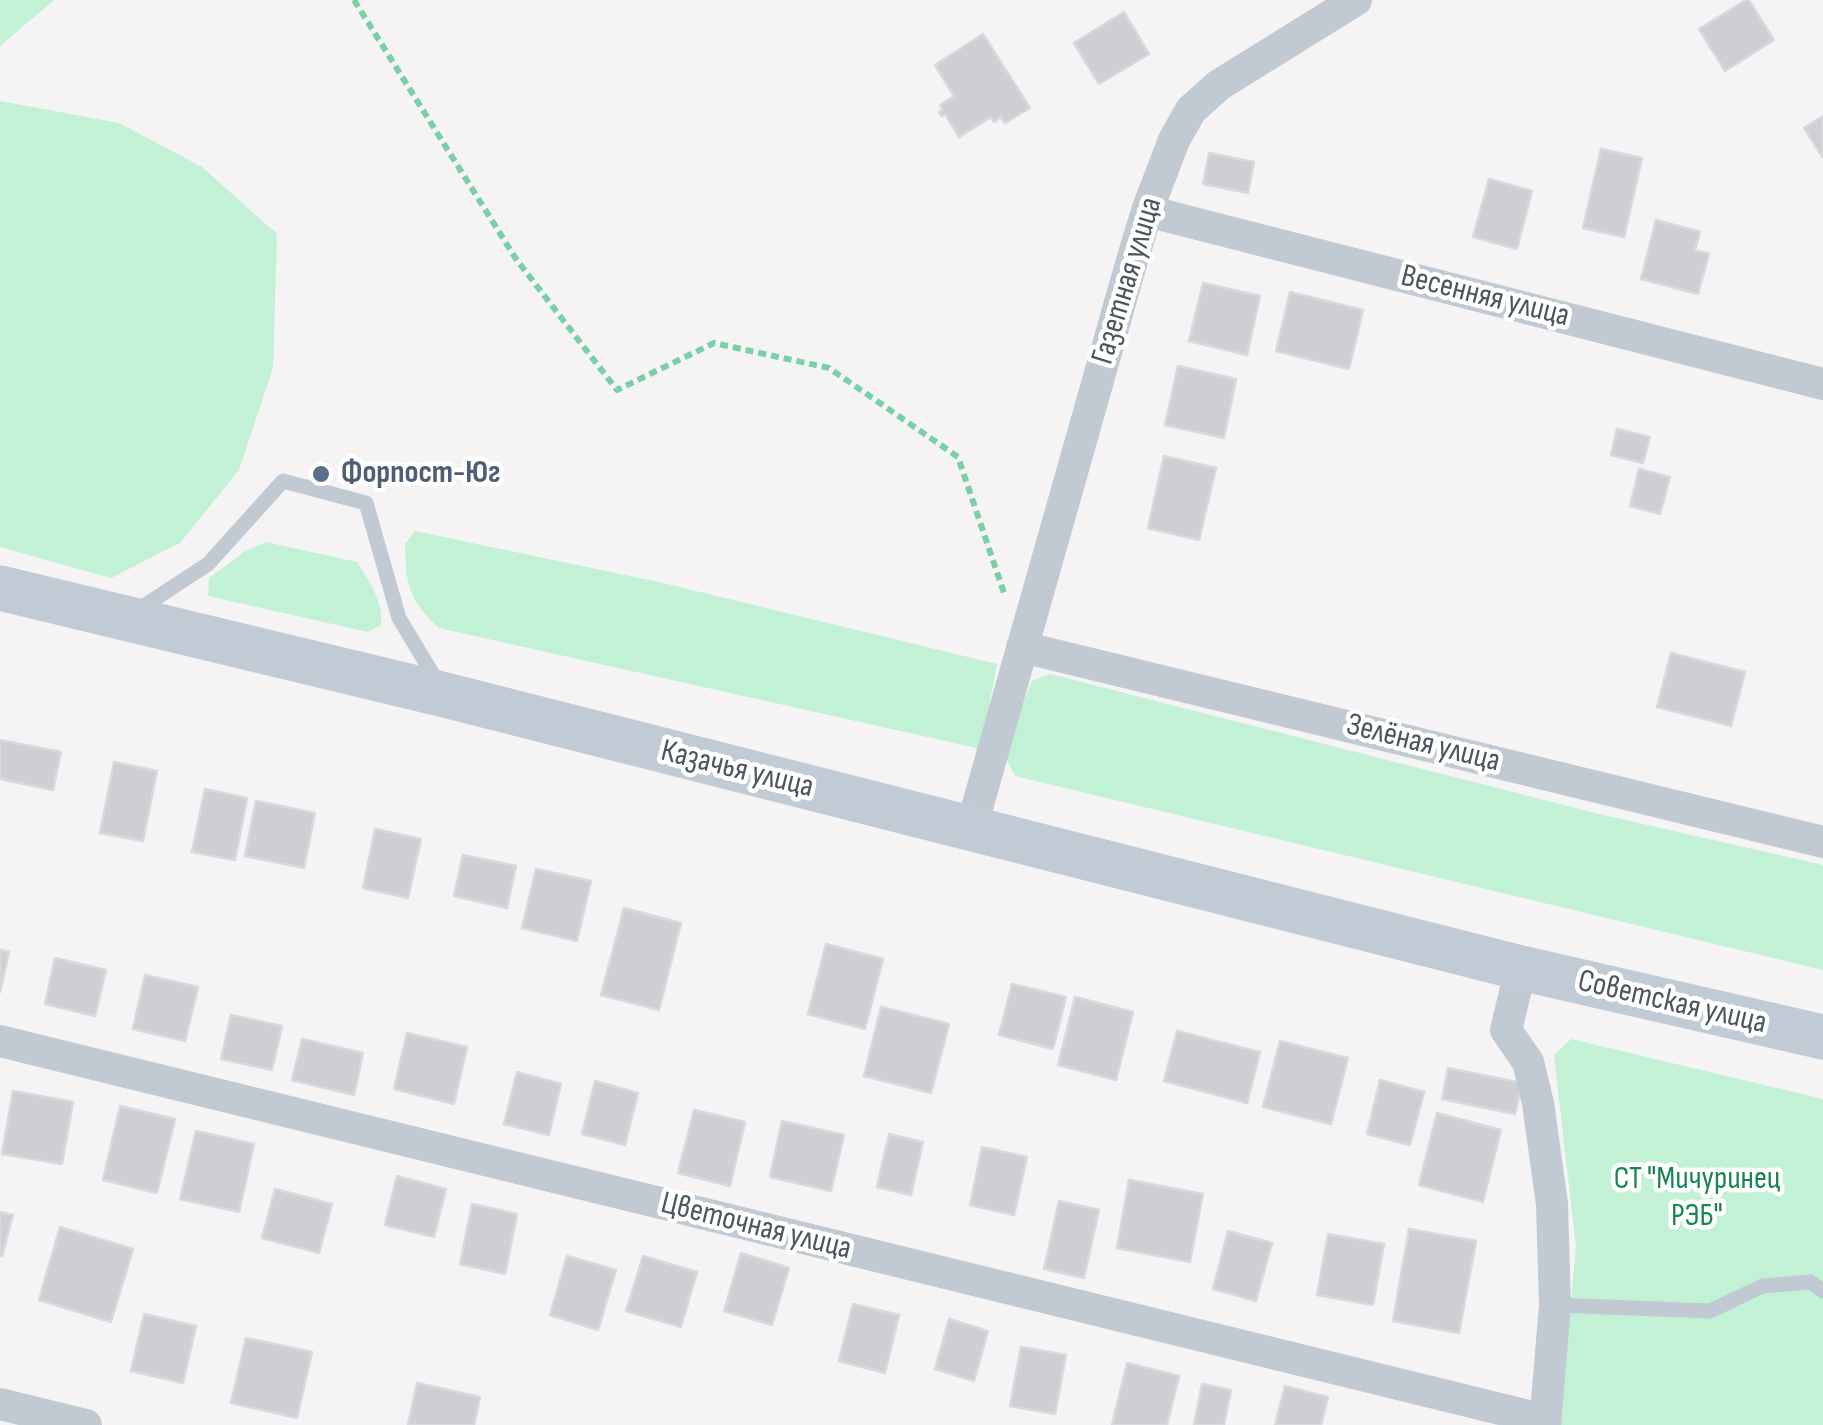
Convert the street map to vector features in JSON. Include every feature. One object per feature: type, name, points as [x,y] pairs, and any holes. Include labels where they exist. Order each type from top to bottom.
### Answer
[{"type":"main road","name":"Казачья улица","points":[[0,588],[445,695],[1474,956]]},
{"type":"main road","name":"Советская улица","points":[[1474,956],[1823,1037]]},
{"type":"street","name":"Газетная улица","points":[[970,829],[1147,211],[1174,140],[1190,110],[1219,85],[1356,0]]},
{"type":"street","name":"Весенняя улица","points":[[1147,211],[1823,384]]},
{"type":"street","name":"Зелёная улица","points":[[1022,647],[1823,842]]},
{"type":"street","points":[[1521,968],[1506,1030],[1528,1062],[1538,1103],[1552,1204],[1555,1305],[1545,1423]]},
{"type":"street","name":"Цветочная улица","points":[[0,1041],[1545,1423]]},
{"type":"street","points":[[0,1404],[86,1425]]},
{"type":"lane","points":[[126,618],[208,564],[283,482],[366,503],[399,618],[445,695]]},
{"type":"lane","points":[[1555,1305],[1710,1310],[1762,1286],[1810,1282],[1823,1291]]},
{"type":"path","points":[[354,0],[516,259],[617,390],[714,343],[829,368],[958,457],[1022,647]]},
{"type":"green space","points":[[0,0],[54,0],[0,46]]},
{"type":"green space","points":[[0,101],[119,123],[202,167],[277,234],[273,368],[239,470],[180,543],[111,578],[0,547]]},
{"type":"green space","points":[[415,531],[663,583],[997,664],[981,749],[439,628],[415,599],[408,581],[405,544]]},
{"type":"green space","points":[[266,542],[357,562],[378,600],[381,625],[368,632],[208,596],[209,578],[244,552]]},
{"type":"green space","points":[[1050,674],[1599,814],[1823,865],[1823,970],[1015,776],[1003,752],[1032,681]]},
{"type":"green space","name":"СТ \"Мичуринец РЭБ\"","points":[[1571,1039],[1823,1099],[1823,1425],[1560,1425],[1576,1247],[1554,1055]]},
{"type":"building","points":[[1746,0],[1774,40],[1725,71],[1699,29]]},
{"type":"building","points":[[1124,12],[1149,54],[1099,84],[1074,43]]},
{"type":"building","points":[[983,34],[1030,108],[1005,123],[1001,117],[994,122],[991,117],[959,137],[945,114],[939,112],[943,110],[940,105],[954,96],[935,65]]},
{"type":"building","points":[[1823,116],[1823,158],[1804,128]]},
{"type":"building","points":[[1601,149],[1642,158],[1624,237],[1583,228]]},
{"type":"building","points":[[1209,153],[1254,162],[1248,193],[1203,184]]},
{"type":"building","points":[[1489,179],[1532,191],[1517,249],[1473,237]]},
{"type":"building","points":[[1656,220],[1700,232],[1695,250],[1709,254],[1698,294],[1641,279]]},
{"type":"building","points":[[1203,283],[1260,296],[1247,355],[1189,341]]},
{"type":"building","points":[[1290,292],[1363,310],[1349,369],[1276,351]]},
{"type":"building","points":[[1178,366],[1236,379],[1224,438],[1165,425]]},
{"type":"building","points":[[1617,429],[1650,437],[1643,463],[1611,455]]},
{"type":"building","points":[[1164,456],[1216,468],[1199,540],[1148,528]]},
{"type":"building","points":[[1639,469],[1670,477],[1660,514],[1630,506]]},
{"type":"building","points":[[1671,653],[1745,672],[1731,726],[1657,707]]},
{"type":"building","points":[[0,740],[61,752],[53,790],[0,779]]},
{"type":"building","points":[[114,762],[157,771],[143,841],[100,833]]},
{"type":"building","points":[[205,789],[247,798],[235,860],[192,852]]},
{"type":"building","points":[[256,801],[315,813],[304,868],[245,856]]},
{"type":"building","points":[[375,829],[421,839],[408,898],[363,888]]},
{"type":"building","points":[[463,855],[516,866],[507,908],[454,896]]},
{"type":"building","points":[[536,869],[591,881],[577,941],[522,928]]},
{"type":"building","points":[[624,908],[681,923],[659,1010],[601,995]]},
{"type":"building","points":[[826,944],[883,959],[865,1029],[808,1014]]},
{"type":"building","points":[[0,950],[9,952],[0,992]]},
{"type":"building","points":[[55,958],[106,970],[95,1016],[45,1004]]},
{"type":"building","points":[[145,975],[198,987],[185,1041],[133,1029]]},
{"type":"building","points":[[1012,984],[1066,997],[1053,1049],[999,1035]]},
{"type":"building","points":[[1075,997],[1133,1012],[1116,1080],[1058,1065]]},
{"type":"building","points":[[881,1007],[949,1024],[931,1093],[864,1076]]},
{"type":"building","points":[[231,1015],[282,1026],[272,1070],[221,1059]]},
{"type":"building","points":[[1177,1031],[1260,1052],[1247,1103],[1164,1081]]},
{"type":"building","points":[[407,1033],[467,1047],[454,1104],[394,1089]]},
{"type":"building","points":[[302,1039],[363,1053],[354,1095],[292,1080]]},
{"type":"building","points":[[1280,1041],[1348,1058],[1331,1124],[1263,1107]]},
{"type":"building","points":[[1448,1068],[1522,1083],[1515,1114],[1442,1099]]},
{"type":"building","points":[[517,1072],[561,1084],[549,1135],[504,1124]]},
{"type":"building","points":[[1380,1080],[1424,1092],[1410,1145],[1367,1134]]},
{"type":"building","points":[[595,1081],[638,1093],[625,1145],[582,1134]]},
{"type":"building","points":[[13,1091],[73,1102],[62,1164],[2,1154]]},
{"type":"building","points":[[120,1106],[175,1119],[157,1193],[103,1180]]},
{"type":"building","points":[[694,1110],[745,1122],[730,1186],[678,1173]]},
{"type":"building","points":[[1437,1113],[1501,1130],[1483,1202],[1419,1185]]},
{"type":"building","points":[[782,1121],[844,1135],[831,1191],[770,1177]]},
{"type":"building","points":[[196,1131],[254,1144],[239,1212],[180,1199]]},
{"type":"building","points":[[889,1134],[923,1142],[911,1195],[877,1187]]},
{"type":"building","points":[[982,1147],[1027,1157],[1014,1215],[970,1205]]},
{"type":"building","points":[[397,1176],[446,1189],[434,1237],[385,1225]]},
{"type":"building","points":[[1129,1180],[1203,1194],[1190,1262],[1117,1248]]},
{"type":"building","points":[[275,1189],[332,1204],[319,1253],[262,1238]]},
{"type":"building","points":[[1059,1201],[1099,1210],[1084,1278],[1044,1269]]},
{"type":"building","points":[[472,1204],[517,1214],[505,1274],[460,1264]]},
{"type":"building","points":[[0,1212],[13,1215],[2,1256],[0,1256]]},
{"type":"building","points":[[60,1227],[133,1249],[111,1322],[39,1300]]},
{"type":"building","points":[[1409,1229],[1476,1241],[1459,1333],[1393,1321]]},
{"type":"building","points":[[1228,1231],[1272,1243],[1256,1301],[1213,1289]]},
{"type":"building","points":[[1328,1234],[1384,1244],[1373,1305],[1317,1295]]},
{"type":"building","points":[[741,1253],[789,1268],[772,1325],[724,1311]]},
{"type":"building","points":[[567,1256],[616,1270],[598,1330],[550,1315]]},
{"type":"building","points":[[643,1256],[697,1272],[681,1327],[626,1311]]},
{"type":"building","points":[[853,1304],[899,1315],[885,1373],[839,1361]]},
{"type":"building","points":[[144,1314],[196,1326],[183,1383],[131,1371]]},
{"type":"building","points":[[949,1319],[988,1331],[974,1381],[935,1369]]},
{"type":"building","points":[[246,1338],[312,1352],[297,1418],[231,1403]]},
{"type":"building","points":[[1021,1347],[1066,1355],[1055,1414],[1010,1406]]},
{"type":"building","points":[[1127,1363],[1179,1376],[1167,1425],[1112,1425]]},
{"type":"building","points":[[417,1383],[480,1397],[474,1425],[408,1425]]},
{"type":"building","points":[[1202,1384],[1231,1390],[1224,1425],[1194,1425]]},
{"type":"building","points":[[1285,1386],[1328,1397],[1321,1425],[1275,1425]]},
{"type":"place","name":"Форпост-Юг","points":[[321,474]]}]
